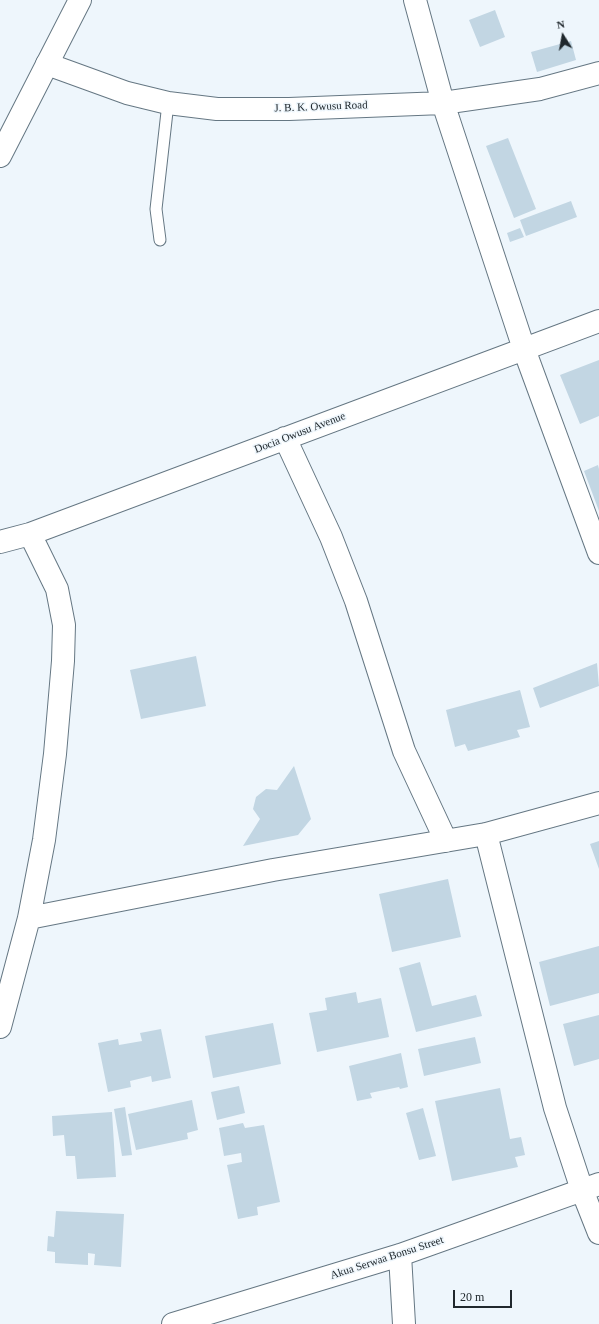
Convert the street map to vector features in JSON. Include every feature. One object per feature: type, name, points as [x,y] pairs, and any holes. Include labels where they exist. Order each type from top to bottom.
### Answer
[{"type":"street","points":[[0,156],[80,0]]},
{"type":"street","points":[[415,0],[443,103],[524,349],[599,553]]},
{"type":"street","name":"J. B. K. Owusu Road","points":[[47,64],[127,93],[168,103],[217,109],[289,109],[443,103],[540,89],[599,74]]},
{"type":"street","name":"Docia Owusu Avenue","points":[[0,542],[30,534],[599,321]]},
{"type":"street","points":[[285,438],[331,537],[356,601],[404,751],[446,841]]},
{"type":"street","points":[[0,1027],[29,918],[44,840],[55,754],[61,684],[64,625],[57,589],[30,534]]},
{"type":"street","points":[[29,918],[273,870],[486,834],[599,803]]},
{"type":"street","points":[[486,834],[555,1108],[590,1187],[599,1233]]},
{"type":"street","name":"Akua Serwaa Bonsu Street","points":[[173,1324],[400,1255],[590,1187]]},
{"type":"street","points":[[400,1255],[404,1324]]},
{"type":"lane","points":[[160,240],[156,209],[168,103]]},
{"type":"building","points":[[495,10],[505,37],[480,47],[469,20]]},
{"type":"building","points":[[571,41],[576,60],[537,72],[531,52]]},
{"type":"building","points":[[508,138],[536,209],[514,218],[486,146]]},
{"type":"building","points":[[571,201],[577,217],[526,236],[520,220]]},
{"type":"building","points":[[520,228],[524,237],[510,242],[507,233]]},
{"type":"building","points":[[599,360],[599,416],[580,424],[560,375]]},
{"type":"building","points":[[598,465],[599,469],[599,511],[584,471]]},
{"type":"building","points":[[196,656],[206,706],[141,719],[130,670]]},
{"type":"building","points":[[597,663],[599,686],[540,708],[533,688]]},
{"type":"building","points":[[520,690],[530,727],[517,730],[520,737],[468,751],[465,744],[455,747],[446,710]]},
{"type":"building","points":[[294,766],[311,819],[298,835],[243,846],[260,819],[253,809],[256,797],[266,789],[277,790]]},
{"type":"building","points":[[599,841],[599,869],[590,844]]},
{"type":"building","points":[[448,879],[461,937],[392,952],[379,894]]},
{"type":"building","points":[[599,946],[599,993],[550,1006],[539,962]]},
{"type":"building","points":[[420,962],[432,1006],[476,995],[482,1016],[416,1032],[399,968]]},
{"type":"building","points":[[356,992],[358,1003],[381,998],[389,1037],[317,1052],[309,1013],[327,1010],[325,998]]},
{"type":"building","points":[[599,1015],[599,1059],[574,1066],[563,1024]]},
{"type":"building","points":[[273,1023],[281,1064],[213,1078],[205,1036]]},
{"type":"building","points":[[161,1029],[171,1078],[152,1082],[151,1076],[130,1081],[131,1087],[108,1092],[98,1043],[118,1039],[119,1045],[142,1041],[140,1033]]},
{"type":"building","points":[[475,1037],[481,1063],[424,1076],[418,1049]]},
{"type":"building","points":[[401,1053],[408,1087],[400,1089],[399,1087],[370,1093],[372,1098],[357,1101],[349,1066]]},
{"type":"building","points":[[239,1086],[245,1113],[217,1120],[211,1092]]},
{"type":"building","points":[[500,1088],[510,1139],[521,1137],[525,1155],[515,1157],[518,1167],[452,1181],[435,1101]]},
{"type":"building","points":[[192,1100],[198,1130],[187,1133],[188,1139],[136,1150],[128,1114]]},
{"type":"building","points":[[125,1107],[132,1155],[122,1156],[114,1109]]},
{"type":"building","points":[[423,1108],[436,1156],[419,1160],[406,1113]]},
{"type":"building","points":[[112,1112],[116,1177],[77,1179],[75,1156],[66,1156],[64,1135],[53,1136],[52,1116]]},
{"type":"building","points":[[243,1123],[245,1128],[264,1125],[280,1202],[257,1207],[258,1215],[238,1219],[227,1165],[242,1162],[241,1153],[224,1156],[219,1128]]},
{"type":"building","points":[[56,1211],[124,1214],[121,1267],[94,1265],[95,1254],[88,1253],[88,1265],[55,1263],[55,1252],[47,1251],[48,1236],[54,1237]]}]
